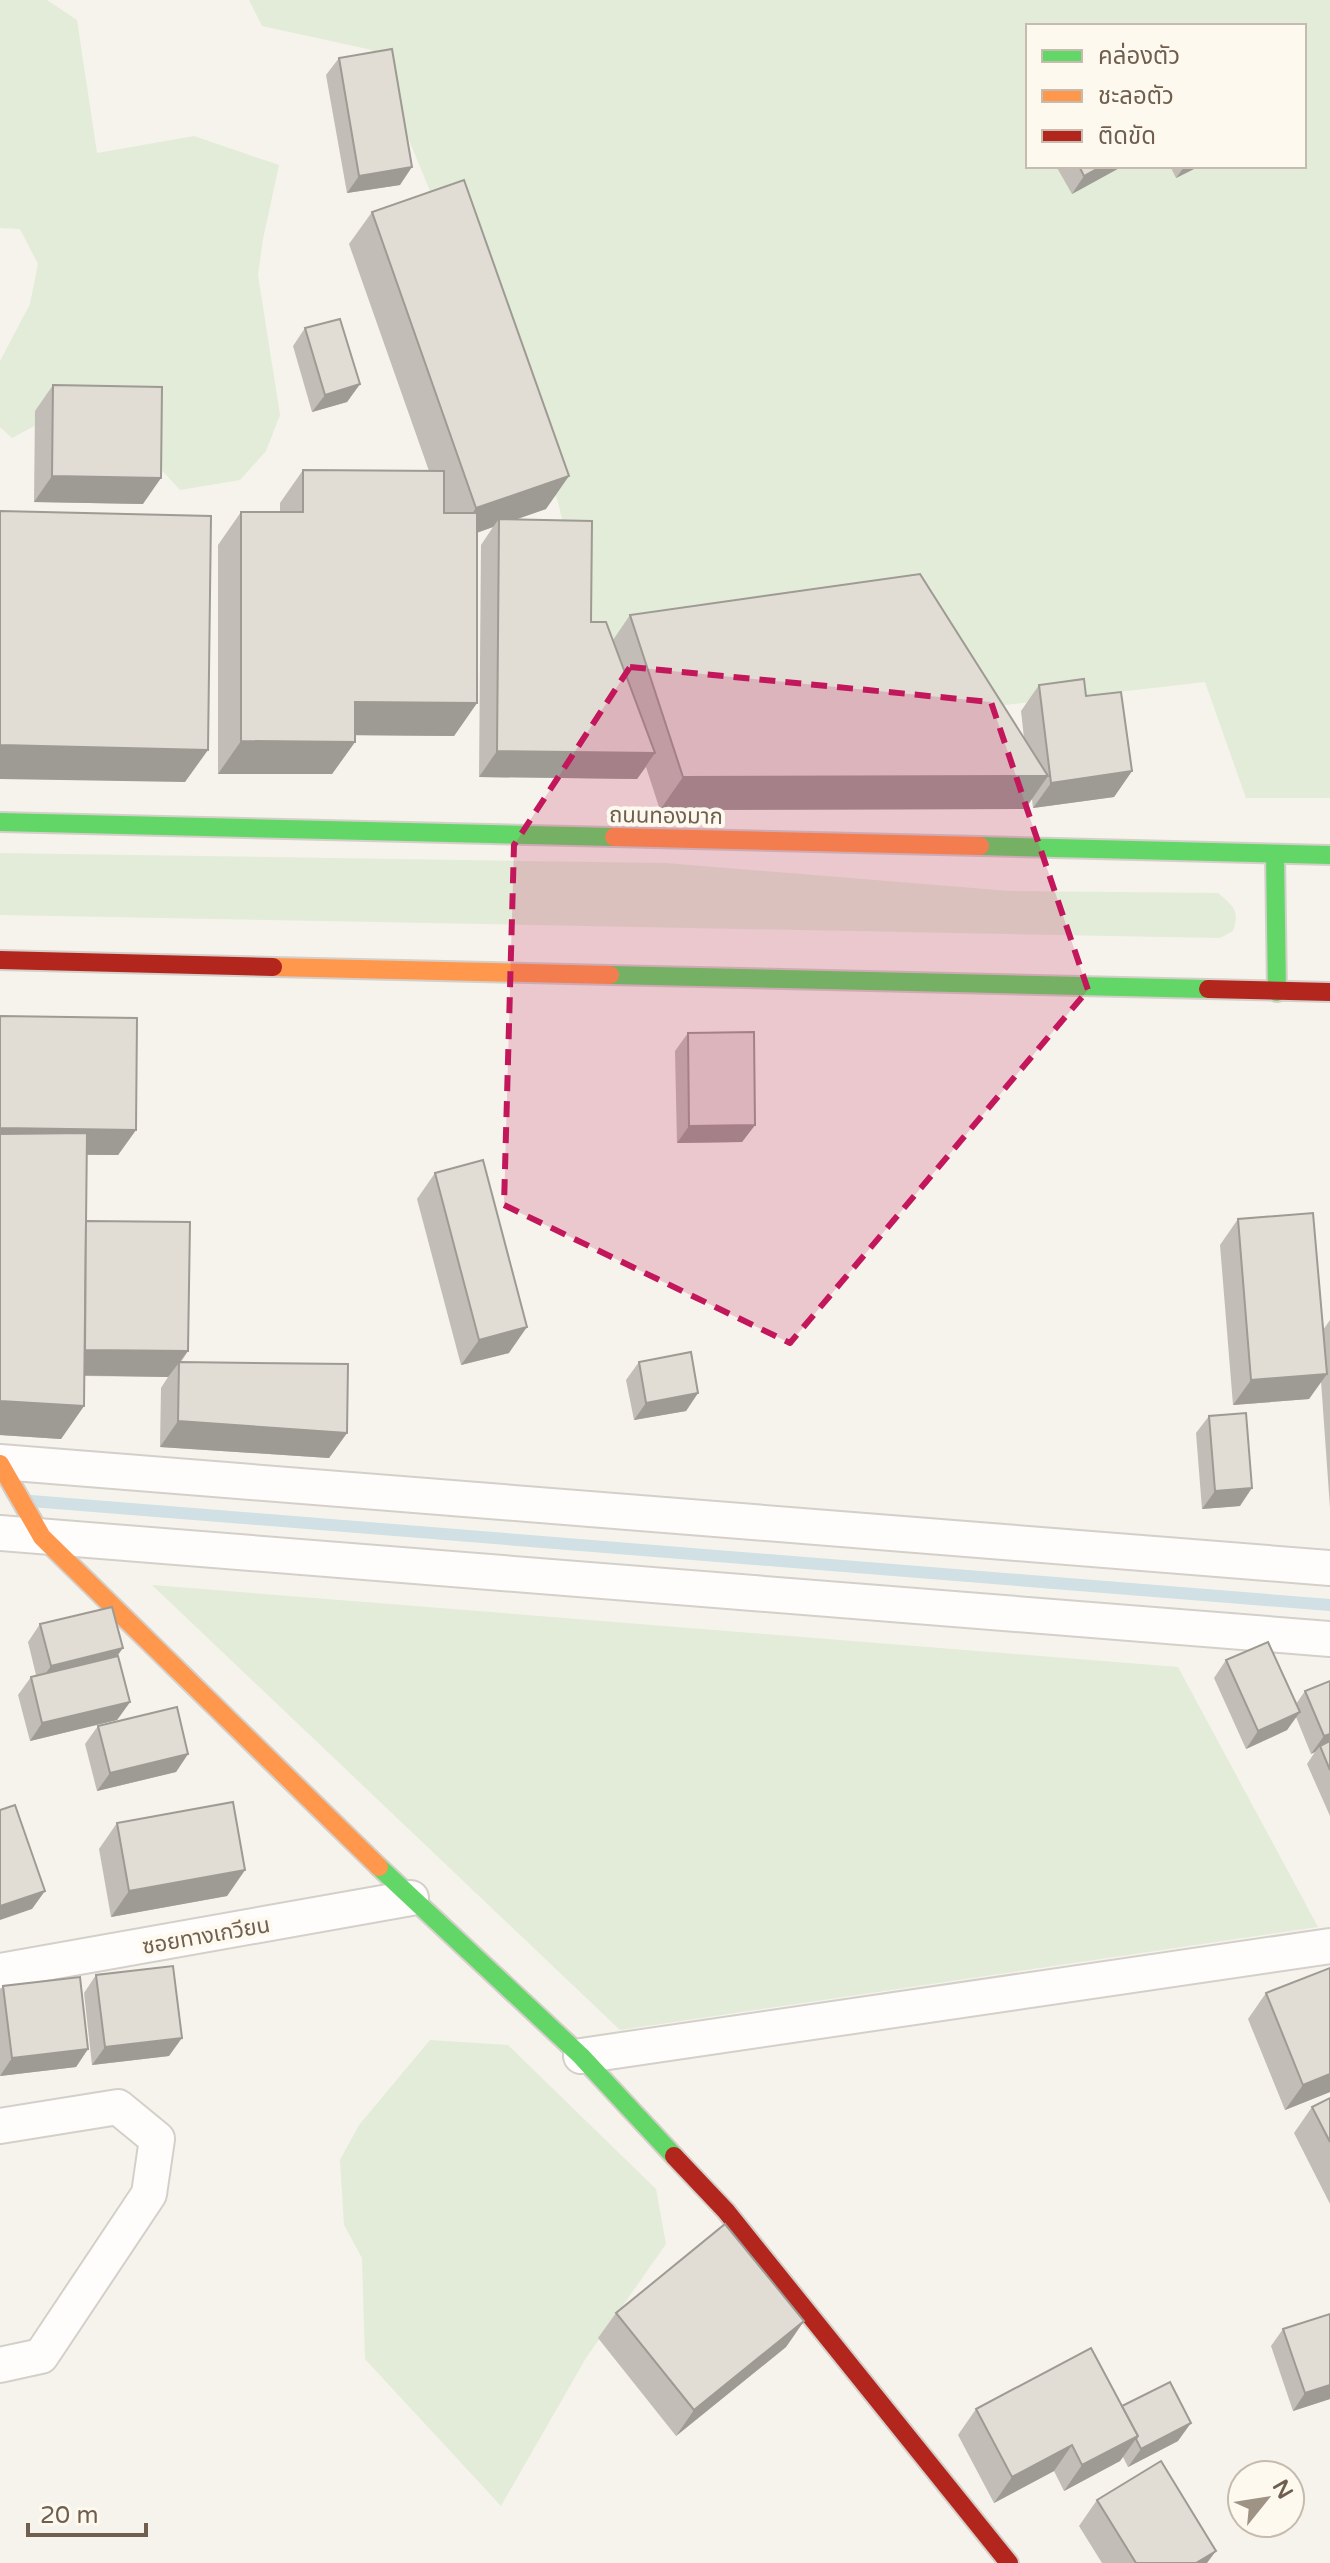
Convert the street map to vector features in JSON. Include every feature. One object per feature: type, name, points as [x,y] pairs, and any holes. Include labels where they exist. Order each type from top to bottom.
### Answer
[{"type":"main road","name":"ถนนทองมาก","points":[[0,822],[1330,855]]},
{"type":"main road","points":[[1275,854],[1277,992]]},
{"type":"main road","points":[[0,960],[1330,992]]},
{"type":"main road","points":[[0,1463],[42,1537],[411,1898],[581,2056],[726,2211],[1009,2563]]},
{"type":"street","points":[[0,1463],[1330,1568]]},
{"type":"street","points":[[0,1533],[1330,1639]]},
{"type":"street","name":"ซอยทางเกวียน","points":[[0,1971],[411,1898]]},
{"type":"street","points":[[581,2056],[1330,1946]]},
{"type":"street","points":[[0,2126],[118,2107],[157,2139],[149,2194],[41,2356],[0,2365]]},
{"type":"highlighted area","points":[[630,667],[991,702],[1088,990],[790,1343],[504,1205],[514,845]]},
{"type":"green space","points":[[0,0],[47,0],[77,20],[97,153],[194,136],[279,165],[258,275],[280,415],[266,451],[240,480],[180,490],[92,395],[12,438],[0,427],[0,361],[30,304],[38,264],[20,229],[0,228]]},
{"type":"green space","points":[[249,0],[1330,0],[1330,798],[1246,798],[1205,682],[978,708],[660,664],[589,634],[558,502],[372,50],[262,26]]},
{"type":"green space","points":[[0,853],[666,863],[1010,891],[1218,893],[1232,906],[1236,918],[1233,931],[1220,938],[0,915]]},
{"type":"green space","points":[[152,1585],[1178,1667],[1318,1927],[620,2030]]},
{"type":"green space","points":[[430,2040],[508,2045],[656,2189],[666,2244],[586,2358],[501,2506],[365,2359],[362,2258],[344,2225],[340,2160],[359,2125]]},
{"type":"building","points":[[392,49],[412,167],[359,176],[339,58]]},
{"type":"building","points":[[1080,168],[1098,168],[1084,176]]},
{"type":"building","points":[[464,180],[569,476],[476,508],[372,212]]},
{"type":"building","points":[[340,319],[360,384],[325,395],[305,328]]},
{"type":"building","points":[[53,385],[162,387],[161,478],[52,476]]},
{"type":"building","points":[[303,470],[444,471],[444,513],[477,513],[477,703],[355,702],[355,742],[241,741],[241,512],[303,512]]},
{"type":"building","points":[[0,511],[211,516],[208,750],[0,745]]},
{"type":"building","points":[[499,519],[592,521],[591,622],[606,622],[655,753],[497,751]]},
{"type":"building","points":[[920,574],[1048,776],[683,777],[630,615]]},
{"type":"building","points":[[1084,679],[1086,696],[1121,692],[1132,771],[1051,783],[1039,685]]},
{"type":"building","points":[[0,1016],[137,1018],[136,1130],[0,1128]]},
{"type":"building","points":[[754,1032],[755,1125],[689,1126],[688,1033]]},
{"type":"building","points":[[87,1133],[84,1406],[0,1401],[0,1134]]},
{"type":"building","points":[[483,1160],[527,1327],[479,1340],[435,1173]]},
{"type":"building","points":[[1313,1213],[1327,1374],[1251,1380],[1238,1219]]},
{"type":"building","points":[[86,1221],[190,1222],[188,1351],[85,1350]]},
{"type":"building","points":[[691,1352],[698,1393],[646,1403],[639,1362]]},
{"type":"building","points":[[179,1362],[348,1364],[347,1433],[178,1421]]},
{"type":"building","points":[[1246,1413],[1252,1488],[1215,1491],[1209,1416]]},
{"type":"building","points":[[112,1607],[123,1648],[51,1666],[40,1624]]},
{"type":"building","points":[[1268,1642],[1300,1712],[1258,1731],[1226,1660]]},
{"type":"building","points":[[118,1656],[130,1702],[42,1723],[31,1677]]},
{"type":"building","points":[[1330,1681],[1330,1734],[1324,1736],[1305,1691]]},
{"type":"building","points":[[177,1707],[188,1754],[110,1773],[98,1726]]},
{"type":"building","points":[[1330,1741],[1330,1770],[1320,1746]]},
{"type":"building","points":[[233,1802],[245,1870],[129,1891],[117,1823]]},
{"type":"building","points":[[15,1805],[45,1891],[0,1906],[0,1810]]},
{"type":"building","points":[[173,1966],[182,2038],[105,2047],[96,1975]]},
{"type":"building","points":[[1330,1968],[1330,2074],[1303,2085],[1266,1993]]},
{"type":"building","points":[[80,1977],[88,2049],[12,2058],[3,1986]]},
{"type":"building","points":[[1330,2098],[1330,2142],[1312,2107]]},
{"type":"building","points":[[725,2224],[804,2321],[694,2410],[616,2313]]},
{"type":"building","points":[[1330,2314],[1330,2385],[1305,2393],[1283,2329]]},
{"type":"building","points":[[1091,2348],[1138,2436],[1082,2465],[1072,2445],[1012,2477],[976,2409]]},
{"type":"building","points":[[1170,2382],[1191,2423],[1141,2449],[1136,2439],[1138,2436],[1122,2406]]},
{"type":"building","points":[[1161,2461],[1216,2551],[1196,2563],[1136,2563],[1097,2500]]},
{"type":"waterway","points":[[31,1501],[1330,1605]]},
{"type":"traffic: fast","points":[[0,822],[614,837]]},
{"type":"traffic: fast","points":[[980,846],[1330,855]]},
{"type":"traffic: fast","points":[[1275,854],[1277,992]]},
{"type":"traffic: fast","points":[[610,975],[1208,989]]},
{"type":"traffic: fast","points":[[379,1867],[581,2056],[674,2156]]},
{"type":"traffic: slow","points":[[614,837],[980,846]]},
{"type":"traffic: slow","points":[[273,967],[610,975]]},
{"type":"traffic: slow","points":[[0,1464],[42,1537],[379,1867]]},
{"type":"traffic: jam","points":[[0,960],[273,967]]},
{"type":"traffic: jam","points":[[1208,989],[1330,992]]},
{"type":"traffic: jam","points":[[674,2156],[726,2211],[1009,2563]]}]
